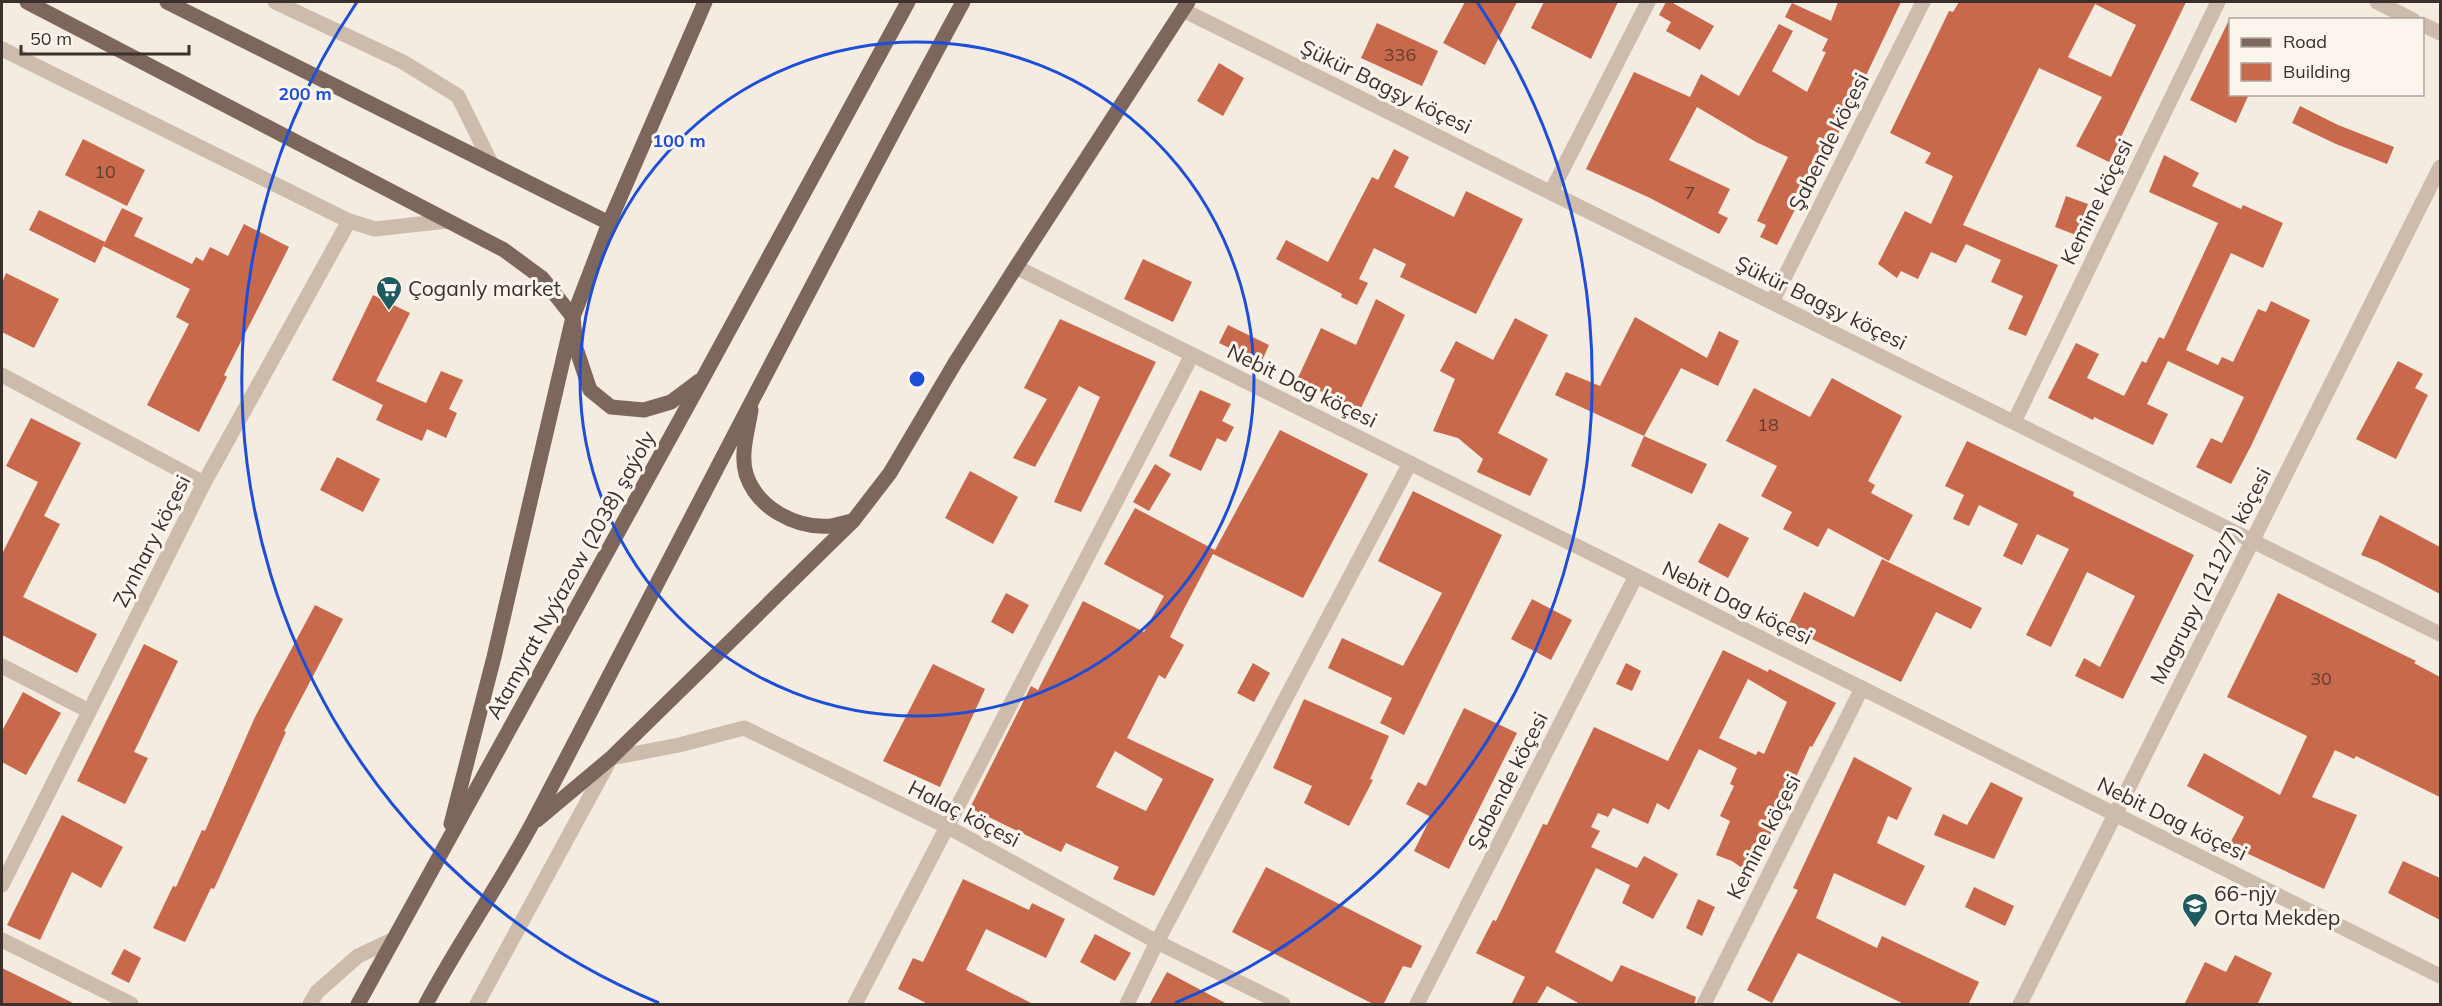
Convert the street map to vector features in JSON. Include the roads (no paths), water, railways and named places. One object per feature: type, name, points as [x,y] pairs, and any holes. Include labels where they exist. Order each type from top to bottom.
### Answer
[{"type":"main road","points":[[27,2],[504,250],[542,278],[573,317],[576,348],[590,390],[611,407],[644,410],[671,402],[704,378]]},
{"type":"main road","points":[[167,2],[609,223]]},
{"type":"main road","points":[[445,847],[494,657],[573,317],[609,223],[705,2]]},
{"type":"main road","name":"Atamyrat Nyýazow (2038) şaýoly","points":[[357,1005],[704,378],[908,2]]},
{"type":"main road","points":[[426,1005],[530,826],[864,184],[963,2]]},
{"type":"main road","points":[[530,826],[610,758],[853,521],[890,473],[955,363],[1186,6]]},
{"type":"main road","points":[[752,398],[744,456],[746,474],[755,492],[770,509],[796,522],[829,526],[853,521]]},
{"type":"street","points":[[275,2],[403,62],[458,96],[492,165]]},
{"type":"street","points":[[1551,192],[1648,2]]},
{"type":"street","name":"Şabende köçesi","points":[[1772,302],[1923,2]]},
{"type":"street","name":"Kemine köçesi","points":[[2014,422],[2218,2]]},
{"type":"street","points":[[2377,2],[2409,18]]},
{"type":"street","name":"Şükür Bagşy köçesi","points":[[1186,6],[1551,192],[2440,634]]},
{"type":"street","points":[[2424,25],[2440,33]]},
{"type":"street","points":[[2,49],[349,221],[375,229],[447,221]]},
{"type":"street","name":"Magrupy (2112/7) köçesi","points":[[2020,1005],[2440,167]]},
{"type":"street","name":"Zynhary köçesi","points":[[2,885],[204,483],[349,221]]},
{"type":"street","name":"Nebit Dag köçesi","points":[[1016,267],[2440,976]]},
{"type":"street","points":[[855,1005],[1192,355]]},
{"type":"street","points":[[2,375],[204,483]]},
{"type":"street","points":[[1126,1005],[1410,463]]},
{"type":"street","name":"Şabende köçesi","points":[[1417,1005],[1636,576]]},
{"type":"street","points":[[2,666],[89,711]]},
{"type":"street","name":"Kemine köçesi","points":[[1704,1005],[1862,688]]},
{"type":"street","name":"Halaç köçesi","points":[[610,758],[679,745],[744,728],[948,827],[1157,942],[1283,1005]]},
{"type":"street","points":[[477,1005],[610,758]]},
{"type":"street","points":[[2,940],[131,1005]]},
{"type":"street","points":[[310,1005],[317,992],[358,956],[392,940]]},
{"type":"place","name":"Çoganly market","points":[[389,312]]},
{"type":"place","name":"66-njy Orta Mekdep","points":[[2195,929]]}]
